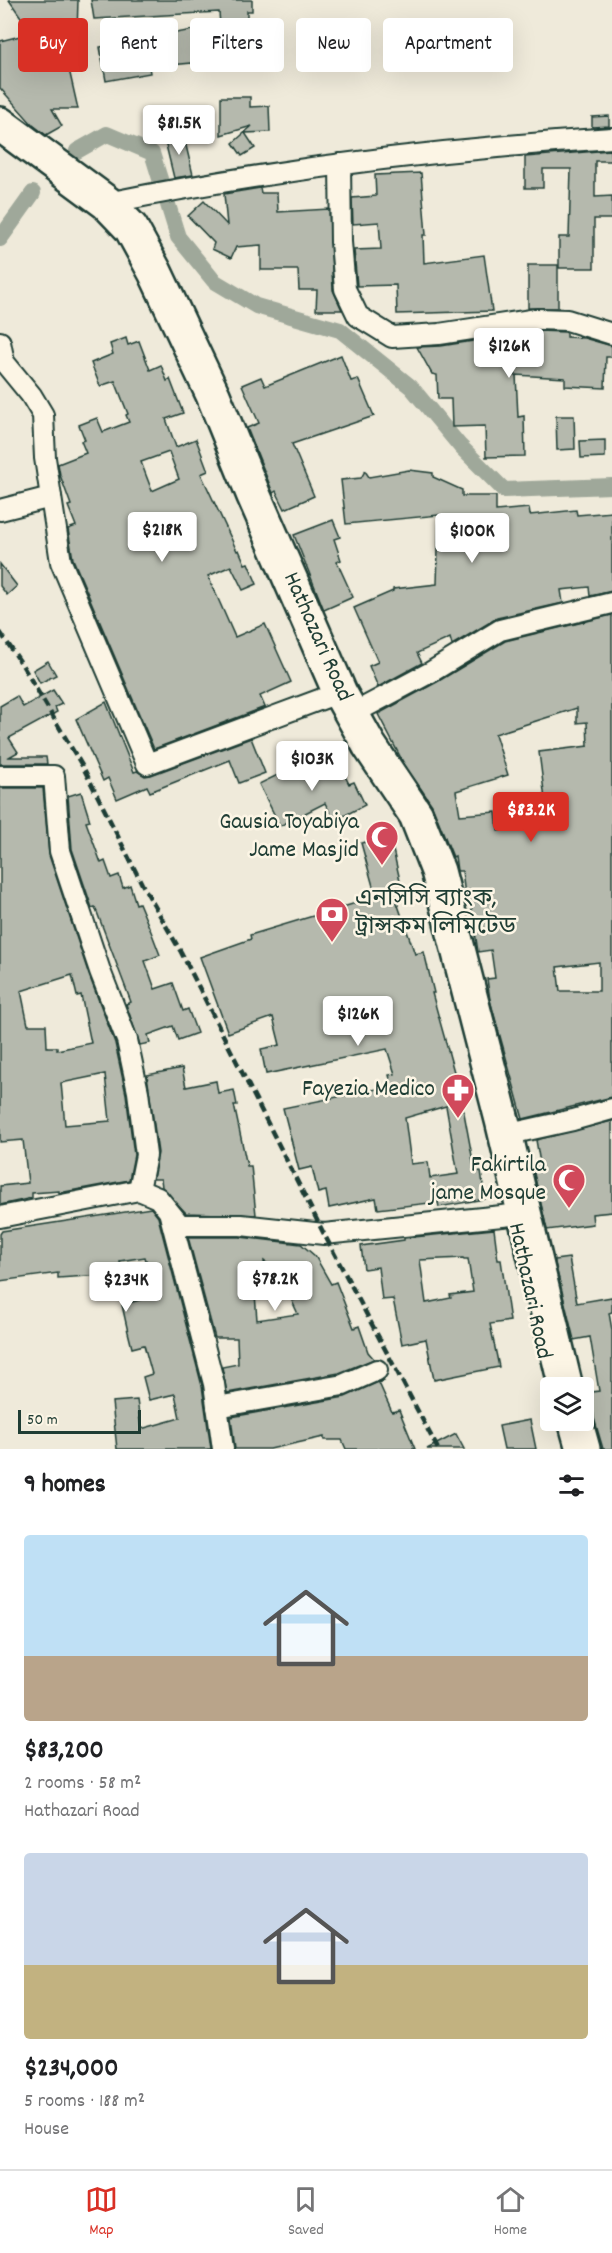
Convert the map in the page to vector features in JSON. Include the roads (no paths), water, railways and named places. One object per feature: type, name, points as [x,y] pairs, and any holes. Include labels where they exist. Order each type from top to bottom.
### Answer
[{"type":"highway","name":"Hathazari Road","points":[[0,124],[107,203],[131,228],[155,272],[213,395],[254,496],[340,693],[339,705],[416,815],[438,871],[563,1377]]},
{"type":"highway","name":"Hathazari Road","points":[[0,143],[29,161],[115,235],[158,316],[339,705],[397,811],[420,860],[512,1215],[547,1377]]},
{"type":"highway","points":[[560,1431],[564,1449]]},
{"type":"highway","points":[[578,1431],[583,1449]]},
{"type":"street","points":[[107,203],[195,185],[340,164],[488,147],[612,138]]},
{"type":"street","points":[[340,164],[341,242],[345,289],[358,316],[392,337],[438,334],[537,319],[567,320],[612,334]]},
{"type":"street","points":[[0,342],[4,362],[31,395],[43,415],[45,459],[61,562],[147,764],[339,705],[431,672],[500,630],[612,603]]},
{"type":"street","points":[[0,510],[51,497]]},
{"type":"street","points":[[0,776],[54,776],[60,851],[100,971],[127,1040],[138,1092],[146,1155],[139,1190]]},
{"type":"street","points":[[505,1135],[612,1109]]},
{"type":"street","points":[[0,1217],[139,1190],[158,1198],[180,1226],[241,1226],[324,1234],[512,1215]]},
{"type":"street","points":[[170,1213],[214,1384],[223,1449]]},
{"type":"street","points":[[217,1407],[343,1385],[377,1370]]},
{"type":"waterway","points":[[77,151],[107,134],[152,153],[178,237],[214,281],[256,306],[340,330],[411,387],[460,446],[504,490],[612,486]]},
{"type":"waterway","points":[[0,239],[33,193]]},
{"type":"railway","points":[[0,632],[84,769],[142,884],[181,952],[324,1234],[438,1449]]},
{"type":"place","name":"Gausia Toyabiya Jame Masjid","points":[[382,866]]},
{"type":"place","name":"এনসিসি ব্যাংক, ট্রান্সকম লিমিটেড","points":[[332,943]]},
{"type":"place","name":"Fayezia Medico","points":[[458,1119]]},
{"type":"place","name":"Fakirtila jame Mosque","points":[[569,1209]]}]
